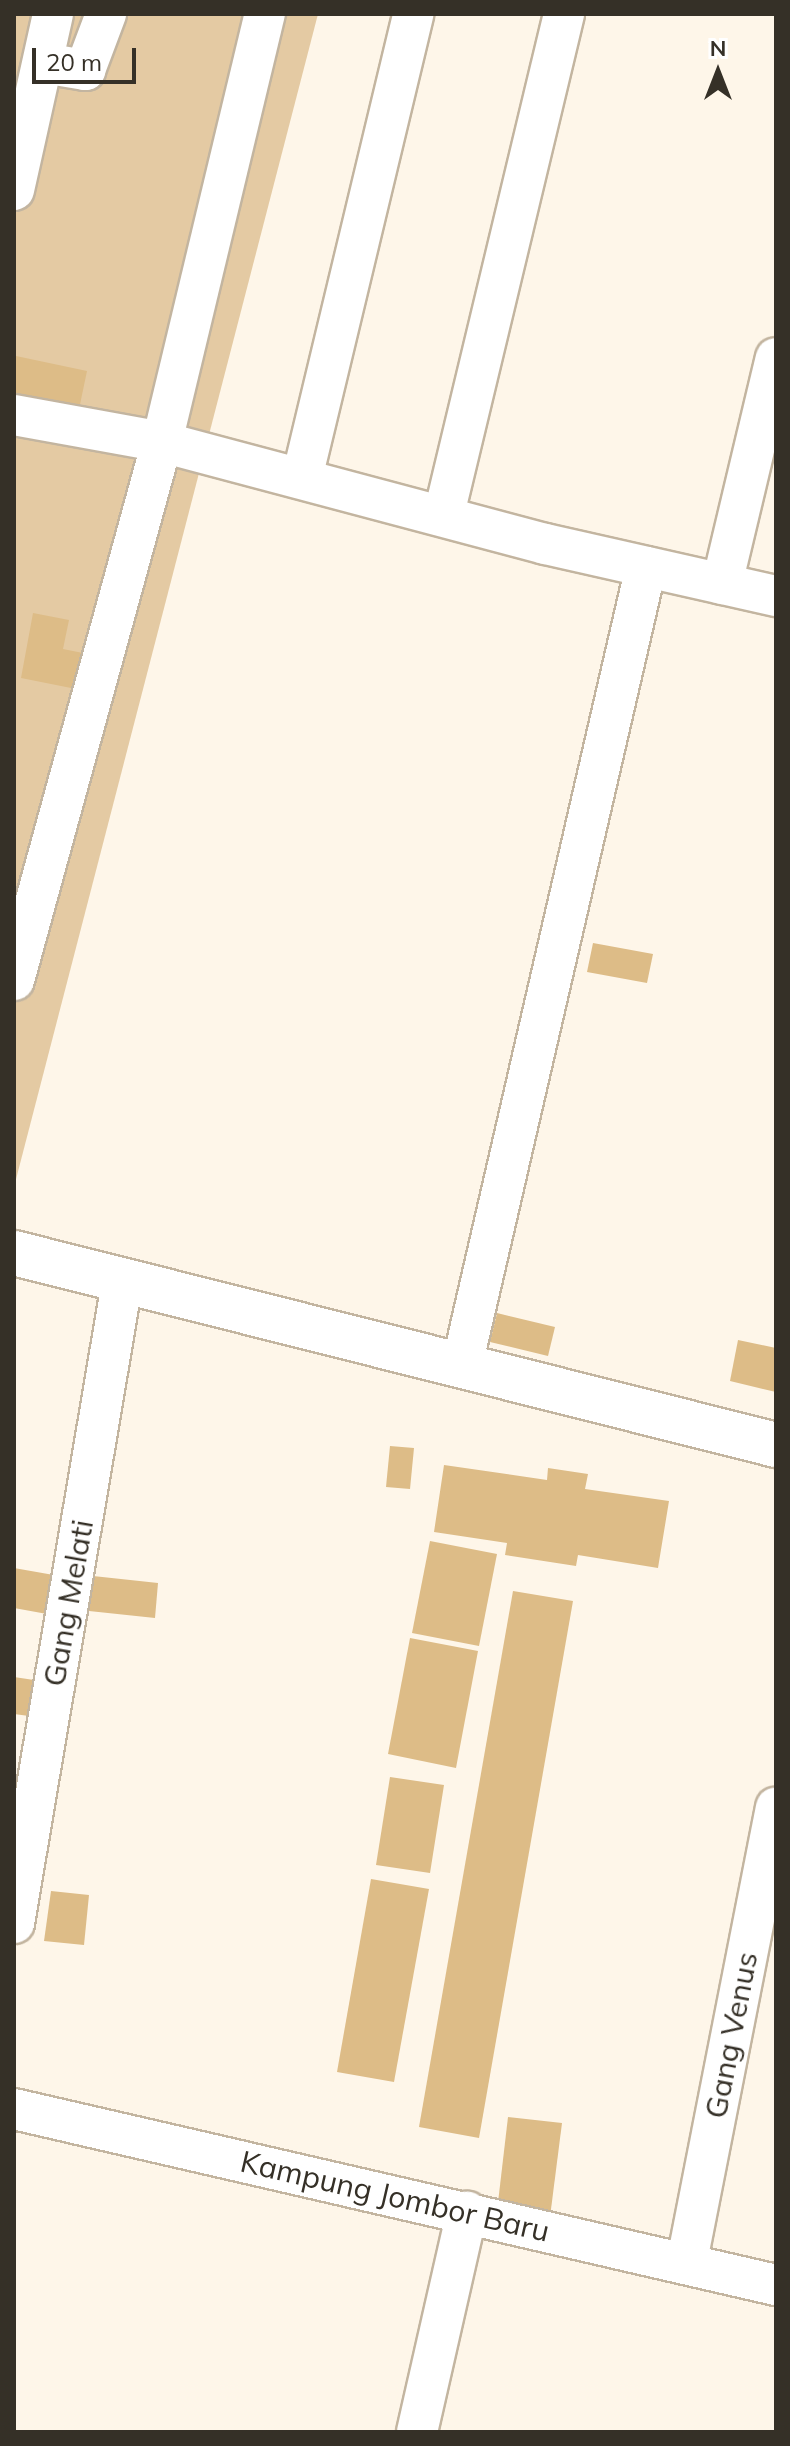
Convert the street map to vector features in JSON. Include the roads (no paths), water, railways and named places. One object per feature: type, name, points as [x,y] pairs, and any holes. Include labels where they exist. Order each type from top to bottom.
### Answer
[{"type":"street","points":[[14,190],[53,14]]},
{"type":"street","points":[[43,63],[85,70],[106,14]]},
{"type":"street","points":[[14,980],[162,442],[265,14]]},
{"type":"street","points":[[302,478],[413,14]]},
{"type":"street","points":[[444,514],[564,14]]},
{"type":"street","points":[[722,584],[776,358]]},
{"type":"street","points":[[14,415],[162,442],[646,567],[776,596]]},
{"type":"street","points":[[462,1365],[646,567]]},
{"type":"street","points":[[14,1253],[122,1283],[776,1445]]},
{"type":"street","name":"Gang Melati","points":[[14,1923],[122,1283]]},
{"type":"street","name":"Gang Venus","points":[[687,2261],[776,1808]]},
{"type":"street","name":"Kampung Jombor Baru","points":[[14,2109],[687,2261],[776,2285]]},
{"type":"street","points":[[417,2432],[467,2212]]}]
